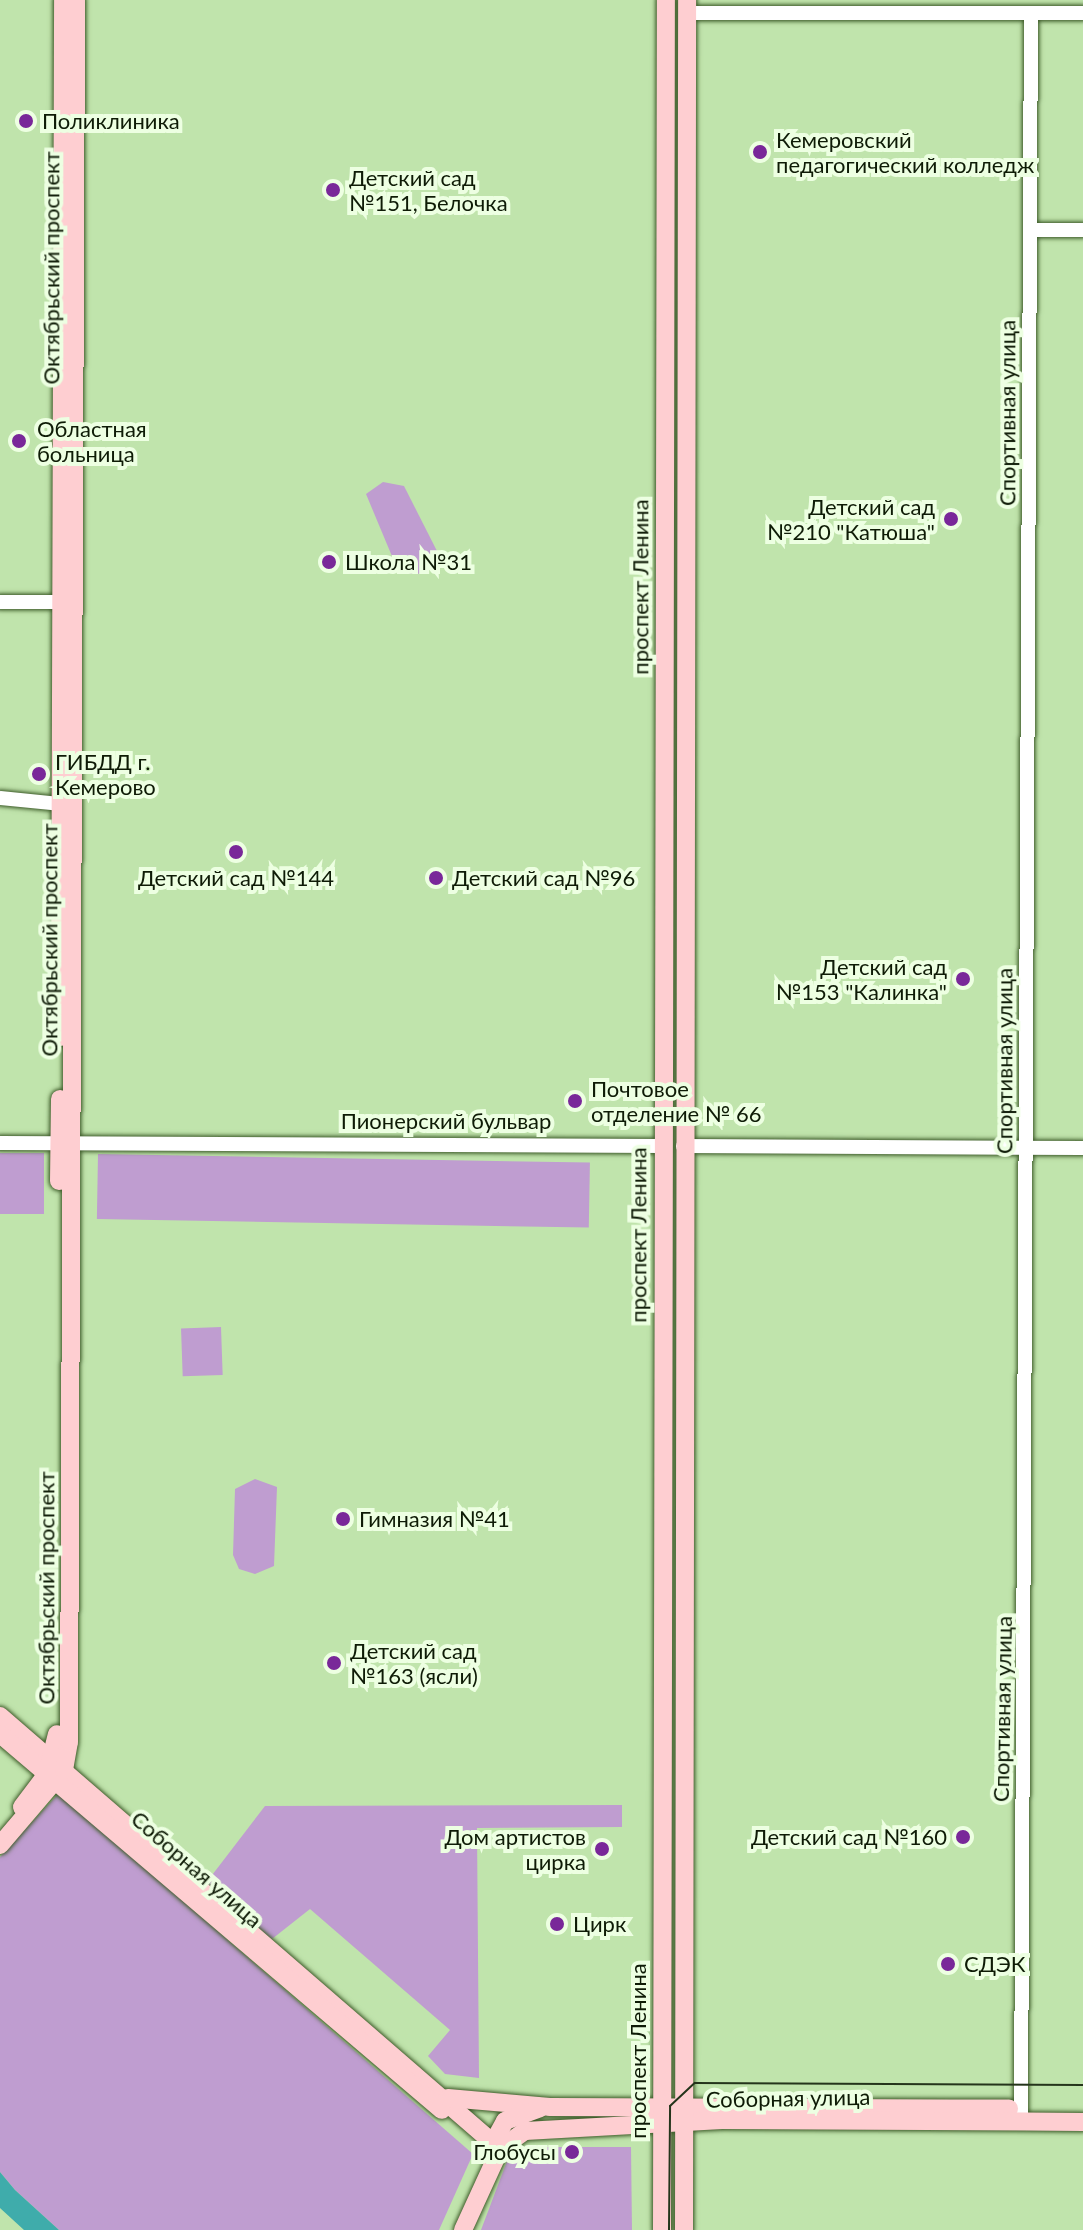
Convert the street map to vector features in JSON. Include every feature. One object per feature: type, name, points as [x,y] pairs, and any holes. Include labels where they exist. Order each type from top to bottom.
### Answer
[{"type":"main road","name":"Октябрьский проспект","points":[[55,1772],[66,1144],[67,602],[63,0]]},
{"type":"main road","name":"Октябрьский проспект","points":[[66,1144],[60,804],[67,602],[76,0]]},
{"type":"main road","points":[[666,6],[687,7]]},
{"type":"main road","name":"проспект Ленина","points":[[662,2230],[666,6]]},
{"type":"main road","name":"проспект Ленина","points":[[684,2230],[683,1146],[687,7]]},
{"type":"main road","points":[[664,574],[684,571]]},
{"type":"main road","name":"Пионерский бульвар","points":[[662,1146],[683,1146]]},
{"type":"main road","points":[[0,1716],[55,1772]]},
{"type":"main road","points":[[0,1734],[55,1772]]},
{"type":"main road","points":[[0,1828],[55,1772]]},
{"type":"main road","points":[[0,1845],[55,1772]]},
{"type":"main road","name":"Соборная улица","points":[[55,1772],[448,2098],[495,2145]]},
{"type":"main road","name":"Соборная улица","points":[[55,1772],[495,2145]]},
{"type":"main road","name":"Соборная улица","points":[[448,2098],[550,2107],[661,2106],[683,2115],[1021,2115],[1083,2109]]},
{"type":"main road","name":"Соборная улица","points":[[495,2145],[513,2116],[550,2107]]},
{"type":"main road","name":"Соборная улица","points":[[495,2145],[525,2131],[661,2127],[683,2115]]},
{"type":"main road","name":"Соборная улица","points":[[1021,2115],[1083,2122]]},
{"type":"main road","points":[[452,2230],[495,2145]]},
{"type":"main road","points":[[463,2230],[495,2145]]},
{"type":"street","points":[[687,7],[1083,13]]},
{"type":"street","name":"Спортивная улица","points":[[1021,2115],[1031,13]]},
{"type":"street","points":[[1030,230],[1083,230]]},
{"type":"street","points":[[0,602],[67,602]]},
{"type":"street","points":[[0,798],[60,804]]},
{"type":"street","name":"Пионерский бульвар","points":[[0,1143],[662,1146]]},
{"type":"street","name":"Пионерский бульвар","points":[[683,1146],[1083,1148]]},
{"type":"shaded area","points":[[383,482],[404,486],[438,553],[426,574],[399,573],[366,494]]},
{"type":"shaded area","points":[[0,1153],[44,1153],[44,1214],[0,1214]]},
{"type":"shaded area","points":[[98,1154],[590,1163],[589,1228],[97,1219]]},
{"type":"shaded area","points":[[221,1327],[223,1375],[183,1376],[181,1328]]},
{"type":"shaded area","points":[[255,1479],[277,1487],[274,1566],[255,1574],[239,1569],[233,1555],[235,1489]]},
{"type":"shaded area","points":[[59,1793],[473,2154],[439,2230],[59,2230],[15,2190],[0,2172],[0,1857]]},
{"type":"shaded area","points":[[622,1805],[622,1827],[477,1828],[479,2078],[445,2074],[428,2056],[450,2030],[310,1909],[272,1939],[206,1883],[265,1806]]},
{"type":"shaded area","points":[[537,2147],[631,2147],[632,2230],[481,2230],[507,2161]]},
{"type":"water","points":[[0,2172],[59,2230],[24,2230],[0,2208]]},
{"type":"tram line","points":[[669,2230],[670,2106],[695,2083],[1083,2085]]},
{"type":"place","name":"Поликлиника","points":[[26,121]]},
{"type":"place","name":"Кемеровский педагогический колледж","points":[[760,152]]},
{"type":"place","name":"Детский сад №151, Белочка","points":[[333,190]]},
{"type":"place","name":"Областная больница","points":[[19,441]]},
{"type":"place","name":"Детский сад №210 \"Катюша\"","points":[[951,519]]},
{"type":"place","name":"Школа №31","points":[[329,562]]},
{"type":"place","name":"ГИБДД г. Кемерово","points":[[39,774]]},
{"type":"place","name":"Детский сад №144","points":[[236,852]]},
{"type":"place","name":"Детский сад №96","points":[[436,878]]},
{"type":"place","name":"Детский сад №153 \"Калинка\"","points":[[963,979]]},
{"type":"place","name":"Почтовое отделение № 66","points":[[575,1101]]},
{"type":"place","name":"Гимназия №41","points":[[343,1519]]},
{"type":"place","name":"Детский сад №163 (ясли)","points":[[334,1663]]},
{"type":"place","name":"Детский сад №160","points":[[963,1837]]},
{"type":"place","name":"Дом артистов цирка","points":[[602,1849]]},
{"type":"place","name":"Цирк","points":[[557,1924]]},
{"type":"place","name":"СДЭК","points":[[948,1964]]},
{"type":"place","name":"Глобусы","points":[[572,2152]]}]
